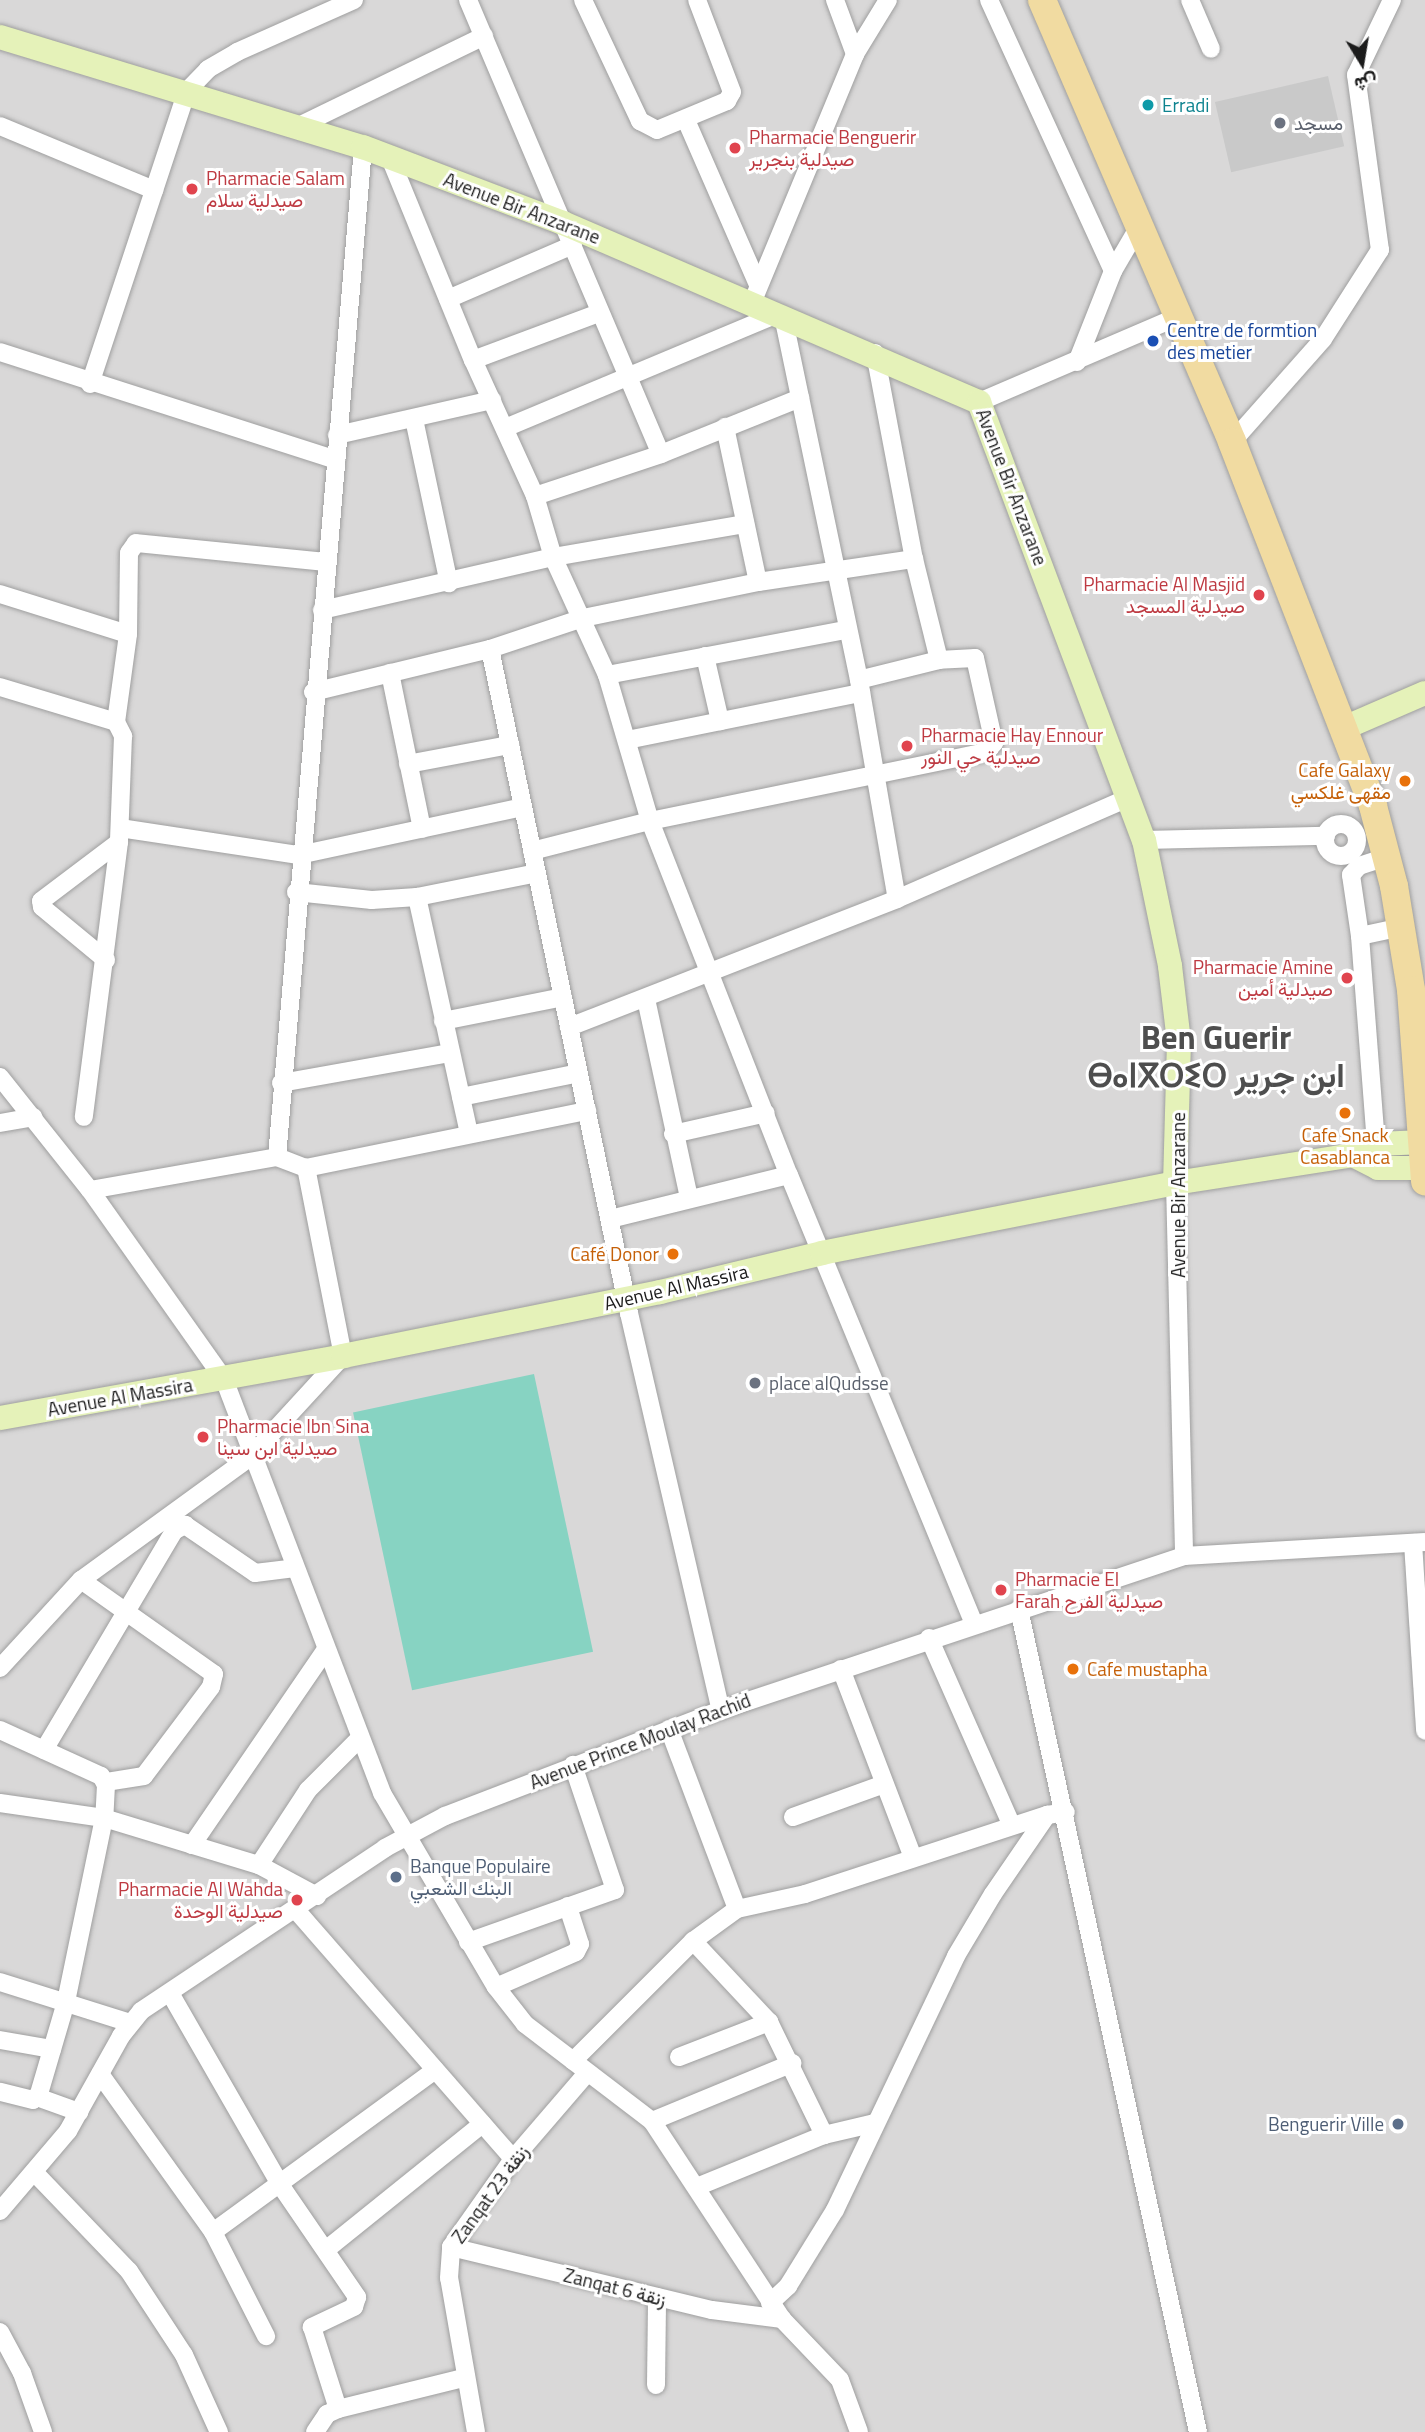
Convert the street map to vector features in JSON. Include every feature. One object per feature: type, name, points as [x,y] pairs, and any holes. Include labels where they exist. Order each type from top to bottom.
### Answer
[{"type":"main road","points":[[1052,8],[1137,230],[1231,442],[1344,728],[1375,844],[1402,927],[1422,1050],[1424,1160]]},
{"type":"street","points":[[90,384],[187,91],[208,69],[237,52],[328,5],[354,0]]},
{"type":"street","points":[[468,0],[661,454]]},
{"type":"street","points":[[583,0],[640,121],[657,130],[727,101],[732,92],[697,0]]},
{"type":"street","points":[[835,0],[855,54]]},
{"type":"street","points":[[755,294],[855,54],[888,0]]},
{"type":"street","points":[[989,0],[1113,271]]},
{"type":"street","points":[[1190,0],[1211,49]]},
{"type":"street","points":[[1231,442],[1323,339],[1380,250],[1356,75],[1392,0]]},
{"type":"street","points":[[297,127],[484,36]]},
{"type":"street","name":"Avenue Bir Anzarane","points":[[0,37],[187,91],[363,147],[568,234],[755,294],[780,315],[875,353],[979,402],[1027,522],[1126,799],[1144,840],[1170,966],[1179,1041],[1175,1183],[1184,1556]]},
{"type":"street","points":[[685,120],[755,294]]},
{"type":"street","points":[[0,126],[154,190]]},
{"type":"street","points":[[276,1157],[313,692],[363,147]]},
{"type":"street","points":[[390,158],[473,360],[536,496],[553,557],[607,675],[650,821],[789,1175],[974,1623]]},
{"type":"street","points":[[1077,362],[1113,271],[1137,230]]},
{"type":"street","points":[[448,299],[568,234]]},
{"type":"street","points":[[473,360],[599,313]]},
{"type":"street","points":[[505,428],[628,375],[780,315],[800,398],[846,631],[860,687],[897,899]]},
{"type":"street","points":[[979,402],[1175,318]]},
{"type":"street","points":[[0,352],[90,384],[336,460]]},
{"type":"street","points":[[875,353],[914,559],[939,660]]},
{"type":"street","points":[[536,496],[661,454],[800,398]]},
{"type":"street","points":[[337,435],[492,400]]},
{"type":"street","points":[[414,419],[449,583]]},
{"type":"street","points":[[725,427],[758,582]]},
{"type":"street","points":[[322,610],[553,557],[745,524]]},
{"type":"street","points":[[84,1117],[120,835],[123,736],[116,722],[128,634],[129,560],[136,543],[327,562]]},
{"type":"street","points":[[313,692],[490,649],[583,618],[758,582],[914,559]]},
{"type":"street","points":[[0,594],[128,634]]},
{"type":"street","points":[[607,675],[846,631]]},
{"type":"street","points":[[490,649],[626,1298],[721,1710]]},
{"type":"street","points":[[532,852],[650,821],[986,751],[994,743],[978,663],[969,655],[939,660],[860,687],[720,721],[627,740]]},
{"type":"street","points":[[705,656],[720,721]]},
{"type":"street","points":[[390,673],[422,829]]},
{"type":"street","points":[[0,687],[116,722]]},
{"type":"street","points":[[1344,728],[1425,693]]},
{"type":"street","points":[[408,764],[510,745]]},
{"type":"street","points":[[569,1027],[712,974],[897,899],[1126,799]]},
{"type":"street","points":[[106,960],[42,907],[41,901],[120,835],[299,855],[523,807]]},
{"type":"street","points":[[1144,840],[1326,836],[1340,824],[1350,827],[1375,844],[1351,875],[1360,936],[1376,1144]]},
{"type":"street","points":[[296,892],[372,900],[417,897],[537,873]]},
{"type":"street","points":[[417,897],[470,1133]]},
{"type":"street","points":[[1360,936],[1402,927]]},
{"type":"street","points":[[443,1021],[563,997]]},
{"type":"street","points":[[646,999],[689,1198]]},
{"type":"street","points":[[281,1083],[450,1053]]},
{"type":"street","points":[[461,1097],[579,1073]]},
{"type":"street","points":[[0,1077],[90,1190],[223,1379],[250,1457],[382,1793],[496,1987],[525,2024],[652,2121],[699,2186],[770,2303],[840,2380],[859,2432]]},
{"type":"street","points":[[90,1190],[276,1157],[306,1168],[587,1111]]},
{"type":"street","points":[[674,1134],[766,1113]]},
{"type":"street","points":[[0,1123],[33,1117]]},
{"type":"street","name":"Avenue Al Massira","points":[[0,1418],[343,1356],[626,1298],[822,1253],[1175,1183],[1353,1155],[1376,1144],[1424,1160]]},
{"type":"street","points":[[1353,1155],[1378,1168],[1424,1160]]},
{"type":"street","points":[[0,1668],[81,1580],[250,1457],[343,1356],[306,1168]]},
{"type":"street","points":[[610,1219],[789,1175]]},
{"type":"street","points":[[44,1750],[124,1610],[174,1531],[185,1525],[255,1573],[293,1568]]},
{"type":"street","points":[[1419,1542],[1425,1731]]},
{"type":"street","name":"Avenue Prince Moulay Rachid","points":[[0,2211],[34,2172],[79,2112],[130,2022],[407,1834],[573,1765],[721,1710],[974,1623],[1184,1556],[1419,1542]]},
{"type":"street","points":[[81,1580],[214,1674],[211,1687],[144,1776],[105,1782]]},
{"type":"street","points":[[1019,1609],[1066,1812],[1198,2432]]},
{"type":"street","points":[[929,1638],[1011,1824]]},
{"type":"street","points":[[192,1845],[325,1651]]},
{"type":"street","points":[[841,1669],[913,1858]]},
{"type":"street","points":[[669,1729],[737,1909],[805,1894],[1011,1824],[1066,1812]]},
{"type":"street","points":[[0,1730],[101,1776],[105,1782],[104,1818],[66,2002],[52,2049],[33,2097]]},
{"type":"street","points":[[259,1865],[308,1790],[360,1738]]},
{"type":"street","points":[[468,1942],[615,1888],[573,1765]]},
{"type":"street","points":[[793,1817],[884,1784]]},
{"type":"street","points":[[0,1803],[104,1818],[259,1865],[317,1896]]},
{"type":"street","points":[[770,2303],[788,2286],[828,2221],[956,1956],[1047,1815]]},
{"type":"street","points":[[496,1987],[576,1952],[580,1944],[568,1906]]},
{"type":"street","name":"Zanqat 23 زنقة","points":[[476,2432],[463,2378],[449,2278],[451,2247],[580,2067],[693,1941],[737,1909]]},
{"type":"street","points":[[296,1910],[513,2159]]},
{"type":"street","points":[[693,1941],[769,2022],[793,2063],[824,2135]]},
{"type":"street","points":[[0,1982],[130,2022]]},
{"type":"street","points":[[170,1993],[281,2186],[328,2248],[357,2297],[354,2308],[312,2328],[338,2409]]},
{"type":"street","points":[[678,2057],[769,2022]]},
{"type":"street","points":[[0,2040],[52,2049]]},
{"type":"street","points":[[652,2121],[793,2063]]},
{"type":"street","points":[[213,2232],[281,2186],[435,2070]]},
{"type":"street","points":[[100,2074],[213,2232],[266,2336]]},
{"type":"street","points":[[0,2092],[33,2097],[79,2112]]},
{"type":"street","points":[[699,2186],[824,2135],[874,2123]]},
{"type":"street","points":[[328,2248],[482,2124]]},
{"type":"street","points":[[34,2172],[130,2271],[184,2355],[219,2432]]},
{"type":"street","name":"Zanqat 6 زنقة","points":[[451,2247],[657,2297],[782,2319]]},
{"type":"street","points":[[656,2385],[657,2297]]},
{"type":"street","points":[[1,2335],[43,2432]]},
{"type":"street","points":[[315,2432],[327,2414],[338,2409],[463,2378]]},
{"type":"shaded area","points":[[0,0],[1425,0],[1425,2432],[0,2432]]},
{"type":"shaded area","name":"مسجد","points":[[1328,76],[1344,146],[1231,172],[1215,102]]},
{"type":"shaded area","points":[[534,1374],[593,1652],[412,1690],[353,1412]]},
{"type":"place","name":"Erradi","points":[[1148,105]]},
{"type":"place","name":"مسجد","points":[[1280,123]]},
{"type":"place","name":"Pharmacie Benguerir صيدلية بنجرير","points":[[735,148]]},
{"type":"place","name":"Pharmacie Salam صيدلية سلام","points":[[192,189]]},
{"type":"place","name":"Centre de formtion des metier","points":[[1153,341]]},
{"type":"place","name":"Pharmacie Al Masjid صيدلية المسجد","points":[[1259,595]]},
{"type":"place","name":"Pharmacie Hay Ennour صيدلية حي النور","points":[[907,746]]},
{"type":"place","name":"Cafe Galaxy مقهى غلكسي","points":[[1405,781]]},
{"type":"place","name":"Pharmacie Amine صيدلية أمين","points":[[1347,978]]},
{"type":"place","name":"Cafe Snack Casablanca","points":[[1345,1113]]},
{"type":"place","name":"Café Donor","points":[[673,1254]]},
{"type":"place","name":"place alQudsse","points":[[755,1383]]},
{"type":"place","name":"Pharmacie Ibn Sina صيدلية ابن سينا","points":[[203,1437]]},
{"type":"place","name":"Pharmacie El Farah صيدلية الفرح","points":[[1001,1590]]},
{"type":"place","name":"Cafe mustapha","points":[[1073,1669]]},
{"type":"place","name":"Banque Populaire البنك الشعبي","points":[[396,1877]]},
{"type":"place","name":"Pharmacie Al Wahda صيدلية الوحدة","points":[[297,1900]]},
{"type":"place","name":"Benguerir Ville","points":[[1398,2124]]},
{"type":"district","name":"Ben Guerir ⴱⴰⵏⴳⵔⵉⵔ ابن جرير","points":[[1216,1057]]}]
